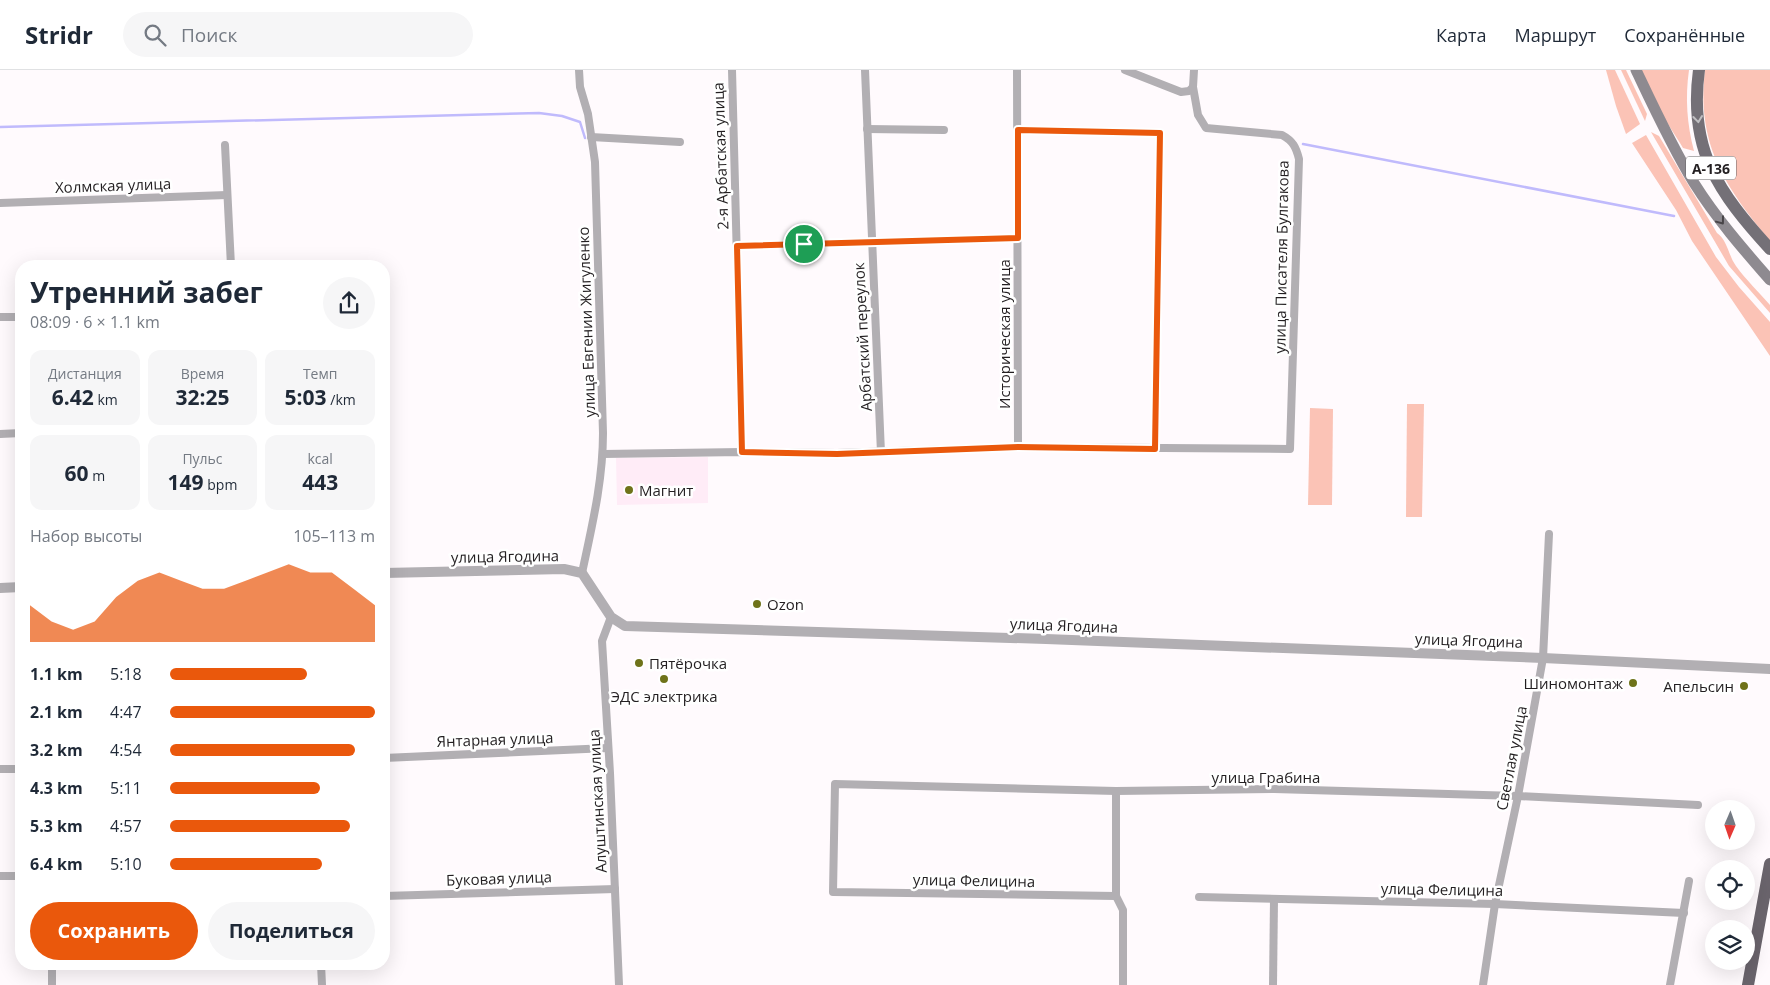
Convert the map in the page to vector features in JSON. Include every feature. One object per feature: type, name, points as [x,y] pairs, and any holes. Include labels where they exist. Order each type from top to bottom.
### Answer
[{"type":"highway","points":[[1748,985],[1770,871]]},
{"type":"main road","points":[[1636,70],[1654,109],[1694,182],[1728,230],[1770,280]]},
{"type":"main road","name":"А-136","points":[[1699,70],[1698,117],[1702,140],[1712,172],[1733,207],[1770,249]]},
{"type":"street","name":"улица Евгении Жигуленко","points":[[579,70],[580,87],[592,137],[595,170],[603,454],[596,505],[582,573]]},
{"type":"street","name":"2-я Арбатская улица","points":[[732,70],[742,452]]},
{"type":"street","name":"Арбатский переулок","points":[[864,70],[881,453]]},
{"type":"street","name":"Историческая улица","points":[[1017,70],[1018,447]]},
{"type":"street","points":[[1125,70],[1181,92],[1191,89],[1194,70]]},
{"type":"street","name":"улица Писателя Булгакова","points":[[1155,449],[1290,449],[1299,159],[1297,150],[1292,141],[1282,135],[1206,128],[1198,115],[1191,89]]},
{"type":"street","points":[[867,129],[944,130]]},
{"type":"street","points":[[603,454],[881,453],[1018,447],[1155,449],[1160,133],[1018,130]]},
{"type":"street","points":[[592,137],[680,142]]},
{"type":"street","points":[[226,144],[231,260]]},
{"type":"street","name":"Холмская улица","points":[[0,203],[227,195]]},
{"type":"street","points":[[737,246],[1018,238]]},
{"type":"street","points":[[0,317],[15,317]]},
{"type":"street","points":[[0,434],[15,433]]},
{"type":"street","name":"Светлая улица","points":[[1483,985],[1495,904],[1518,796],[1543,658],[1549,534]]},
{"type":"street","name":"улица Ягодина","points":[[390,574],[564,569],[582,573]]},
{"type":"street","points":[[582,573],[611,617]]},
{"type":"street","points":[[0,588],[15,587]]},
{"type":"street","name":"улица Ягодина","points":[[611,617],[625,626],[1046,639],[1543,658],[1770,669]]},
{"type":"street","name":"Алуштинская улица","points":[[611,617],[602,641],[619,985]]},
{"type":"street","name":"Янтарная улица","points":[[390,758],[608,748]]},
{"type":"street","points":[[0,769],[15,769]]},
{"type":"street","name":"улица Грабина","points":[[833,892],[835,784],[1116,791],[1274,789],[1518,796],[1698,806]]},
{"type":"street","points":[[1116,791],[1116,896],[1123,910],[1123,985]]},
{"type":"street","points":[[0,876],[15,876]]},
{"type":"street","points":[[1670,985],[1689,881]]},
{"type":"street","name":"Буковая улица","points":[[390,896],[615,889]]},
{"type":"street","name":"улица Фелицина","points":[[833,892],[1116,896]]},
{"type":"street","name":"улица Фелицина","points":[[1199,897],[1495,904],[1684,913]]},
{"type":"street","points":[[1272,985],[1274,899]]},
{"type":"street","points":[[52,970],[52,985]]},
{"type":"street","points":[[321,970],[322,985]]},
{"type":"shaded area","points":[[1606,70],[1615,70],[1640,124],[1626,134],[1616,106]]},
{"type":"shaded area","points":[[1621,70],[1626,70],[1647,114],[1645,121]]},
{"type":"shaded area","points":[[1641,70],[1689,70],[1687,111],[1694,151],[1683,148],[1666,121]]},
{"type":"shaded area","points":[[1705,70],[1770,70],[1770,241],[1727,183],[1717,163],[1705,120],[1703,96]]},
{"type":"shaded area","points":[[1651,132],[1659,136],[1717,233],[1726,244],[1736,266],[1770,305],[1770,313],[1729,266]]},
{"type":"shaded area","points":[[1646,135],[1716,257],[1770,322],[1770,356],[1692,241],[1676,210],[1632,143]]},
{"type":"shaded area","points":[[1407,404],[1424,404],[1422,517],[1406,517]]},
{"type":"shaded area","points":[[1310,408],[1333,409],[1332,505],[1308,505]]},
{"type":"shaded area","points":[[708,457],[708,503],[617,505],[616,458]]},
{"type":"waterway","points":[[0,127],[539,113],[562,116],[580,122],[585,138]]},
{"type":"waterway","points":[[1303,144],[1674,216]]},
{"type":"place","name":"Магнит","points":[[629,490]]},
{"type":"place","name":"Ozon","points":[[757,604]]},
{"type":"place","name":"Пятёрочка","points":[[639,663]]},
{"type":"place","name":"ЭДС электрика","points":[[664,679]]},
{"type":"place","name":"Шиномонтаж","points":[[1633,683]]},
{"type":"place","name":"Апельсин","points":[[1744,686]]},
{"type":"route","points":[[1018,130],[1160,133],[1155,449],[1018,447],[837,454],[742,452],[737,246],[804,244],[1018,238],[1018,130]]}]
